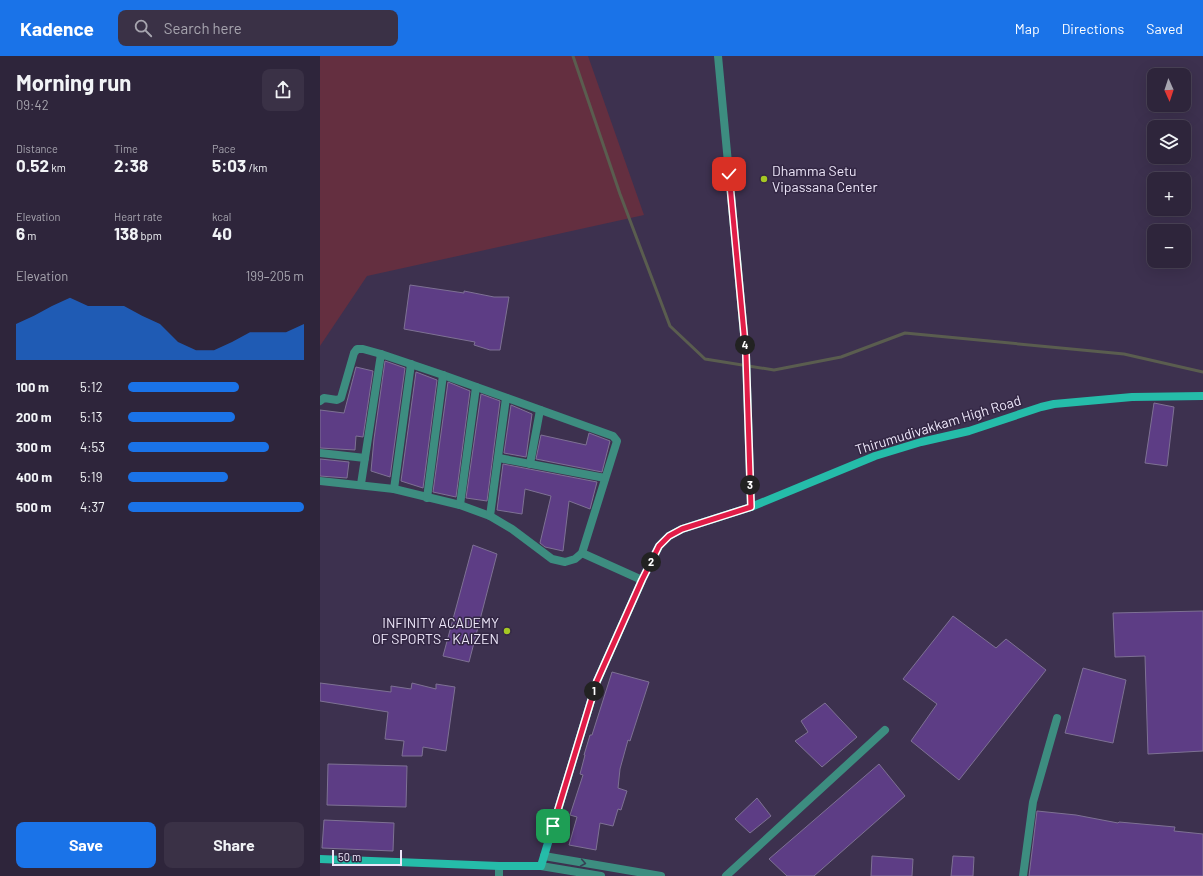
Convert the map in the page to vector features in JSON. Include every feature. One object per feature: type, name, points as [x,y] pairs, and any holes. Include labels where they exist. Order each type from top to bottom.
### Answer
[{"type":"main road","name":"Thirumudivakkam High Road","points":[[541,866],[597,681],[642,580],[659,546],[669,536],[682,529],[751,507],[875,456],[921,442],[969,431],[1041,407],[1054,404],[1132,397],[1203,396]]},
{"type":"main road","points":[[320,859],[499,866],[541,866]]},
{"type":"street","points":[[718,56],[746,355],[751,507]]},
{"type":"street","points":[[320,401],[324,398],[337,400],[340,398],[354,353],[357,349],[363,349],[444,375],[613,436],[617,441],[582,553],[575,559],[565,562],[552,559],[512,529],[490,516],[460,506],[394,489],[360,484],[320,481]]},
{"type":"street","points":[[360,484],[380,354]]},
{"type":"street","points":[[394,489],[411,364]]},
{"type":"street","points":[[427,498],[444,375]]},
{"type":"street","points":[[460,506],[476,387]]},
{"type":"street","points":[[490,516],[506,398]]},
{"type":"street","points":[[530,464],[540,410]]},
{"type":"street","points":[[320,452],[365,458]]},
{"type":"street","points":[[499,458],[605,478]]},
{"type":"street","points":[[582,553],[642,580]]},
{"type":"street","points":[[1023,876],[1033,802],[1057,718]]},
{"type":"street","points":[[726,876],[885,730]]},
{"type":"street","points":[[544,856],[661,876]]},
{"type":"street","points":[[499,866],[499,876]]},
{"type":"street","points":[[541,866],[601,876]]},
{"type":"shaded area","points":[[320,56],[588,56],[644,215],[367,276],[320,346]]},
{"type":"building","points":[[410,285],[464,293],[464,291],[494,297],[509,297],[500,350],[490,350],[474,345],[475,342],[404,329]]},
{"type":"building","points":[[385,361],[405,368],[390,477],[371,471]]},
{"type":"building","points":[[356,367],[373,371],[363,437],[356,436],[355,450],[320,448],[320,410],[344,413]]},
{"type":"building","points":[[416,372],[437,380],[423,488],[401,481]]},
{"type":"building","points":[[448,382],[470,391],[456,497],[433,492]]},
{"type":"building","points":[[481,394],[500,401],[487,501],[466,498]]},
{"type":"building","points":[[1154,403],[1174,407],[1167,466],[1145,463]]},
{"type":"building","points":[[511,405],[532,414],[526,457],[504,453]]},
{"type":"building","points":[[589,433],[610,441],[602,472],[536,459],[541,435],[586,445]]},
{"type":"building","points":[[320,459],[349,462],[347,478],[320,476]]},
{"type":"building","points":[[503,464],[597,482],[590,509],[569,501],[563,551],[545,547],[540,543],[551,496],[525,489],[522,514],[497,510]]},
{"type":"building","points":[[473,545],[497,554],[469,662],[443,656]]},
{"type":"building","points":[[1203,611],[1203,751],[1148,754],[1145,656],[1115,657],[1113,613]]},
{"type":"building","points":[[953,616],[996,648],[1006,639],[1046,670],[959,780],[911,741],[937,704],[903,679]]},
{"type":"building","points":[[1083,668],[1126,680],[1113,743],[1065,733]]},
{"type":"building","points":[[612,672],[649,682],[630,741],[628,740],[620,769],[618,788],[627,791],[621,810],[618,809],[613,826],[600,823],[596,850],[569,845],[577,817],[570,815],[583,775],[580,774],[584,755]]},
{"type":"building","points":[[320,683],[391,692],[391,686],[411,689],[412,683],[436,689],[436,684],[455,687],[446,751],[423,747],[422,756],[402,756],[404,741],[385,739],[388,712],[320,701]]},
{"type":"building","points":[[825,703],[857,737],[822,767],[795,741],[808,732],[801,721]]},
{"type":"building","points":[[328,764],[407,766],[406,807],[327,805]]},
{"type":"building","points":[[879,764],[905,796],[814,876],[787,876],[769,859]]},
{"type":"building","points":[[757,798],[771,816],[750,833],[735,819]]},
{"type":"building","points":[[1037,811],[1076,815],[1118,823],[1175,827],[1174,831],[1203,834],[1203,876],[1029,876]]},
{"type":"building","points":[[324,820],[394,823],[393,851],[322,848]]},
{"type":"building","points":[[872,856],[913,859],[912,876],[871,876]]},
{"type":"building","points":[[953,856],[974,857],[973,876],[951,876]]},
{"type":"waterway","points":[[573,56],[620,194],[670,326],[705,359],[774,370],[841,357],[905,333],[1124,354],[1203,372]]},
{"type":"place","name":"Dhamma Setu Vipassana Center","points":[[764,179]]},
{"type":"place","name":"INFINITY ACADEMY OF SPORTS - KAIZEN","points":[[507,631]]},
{"type":"route","points":[[553,826],[597,681],[642,580],[659,546],[669,536],[682,529],[751,507],[746,355],[729,174]]}]
